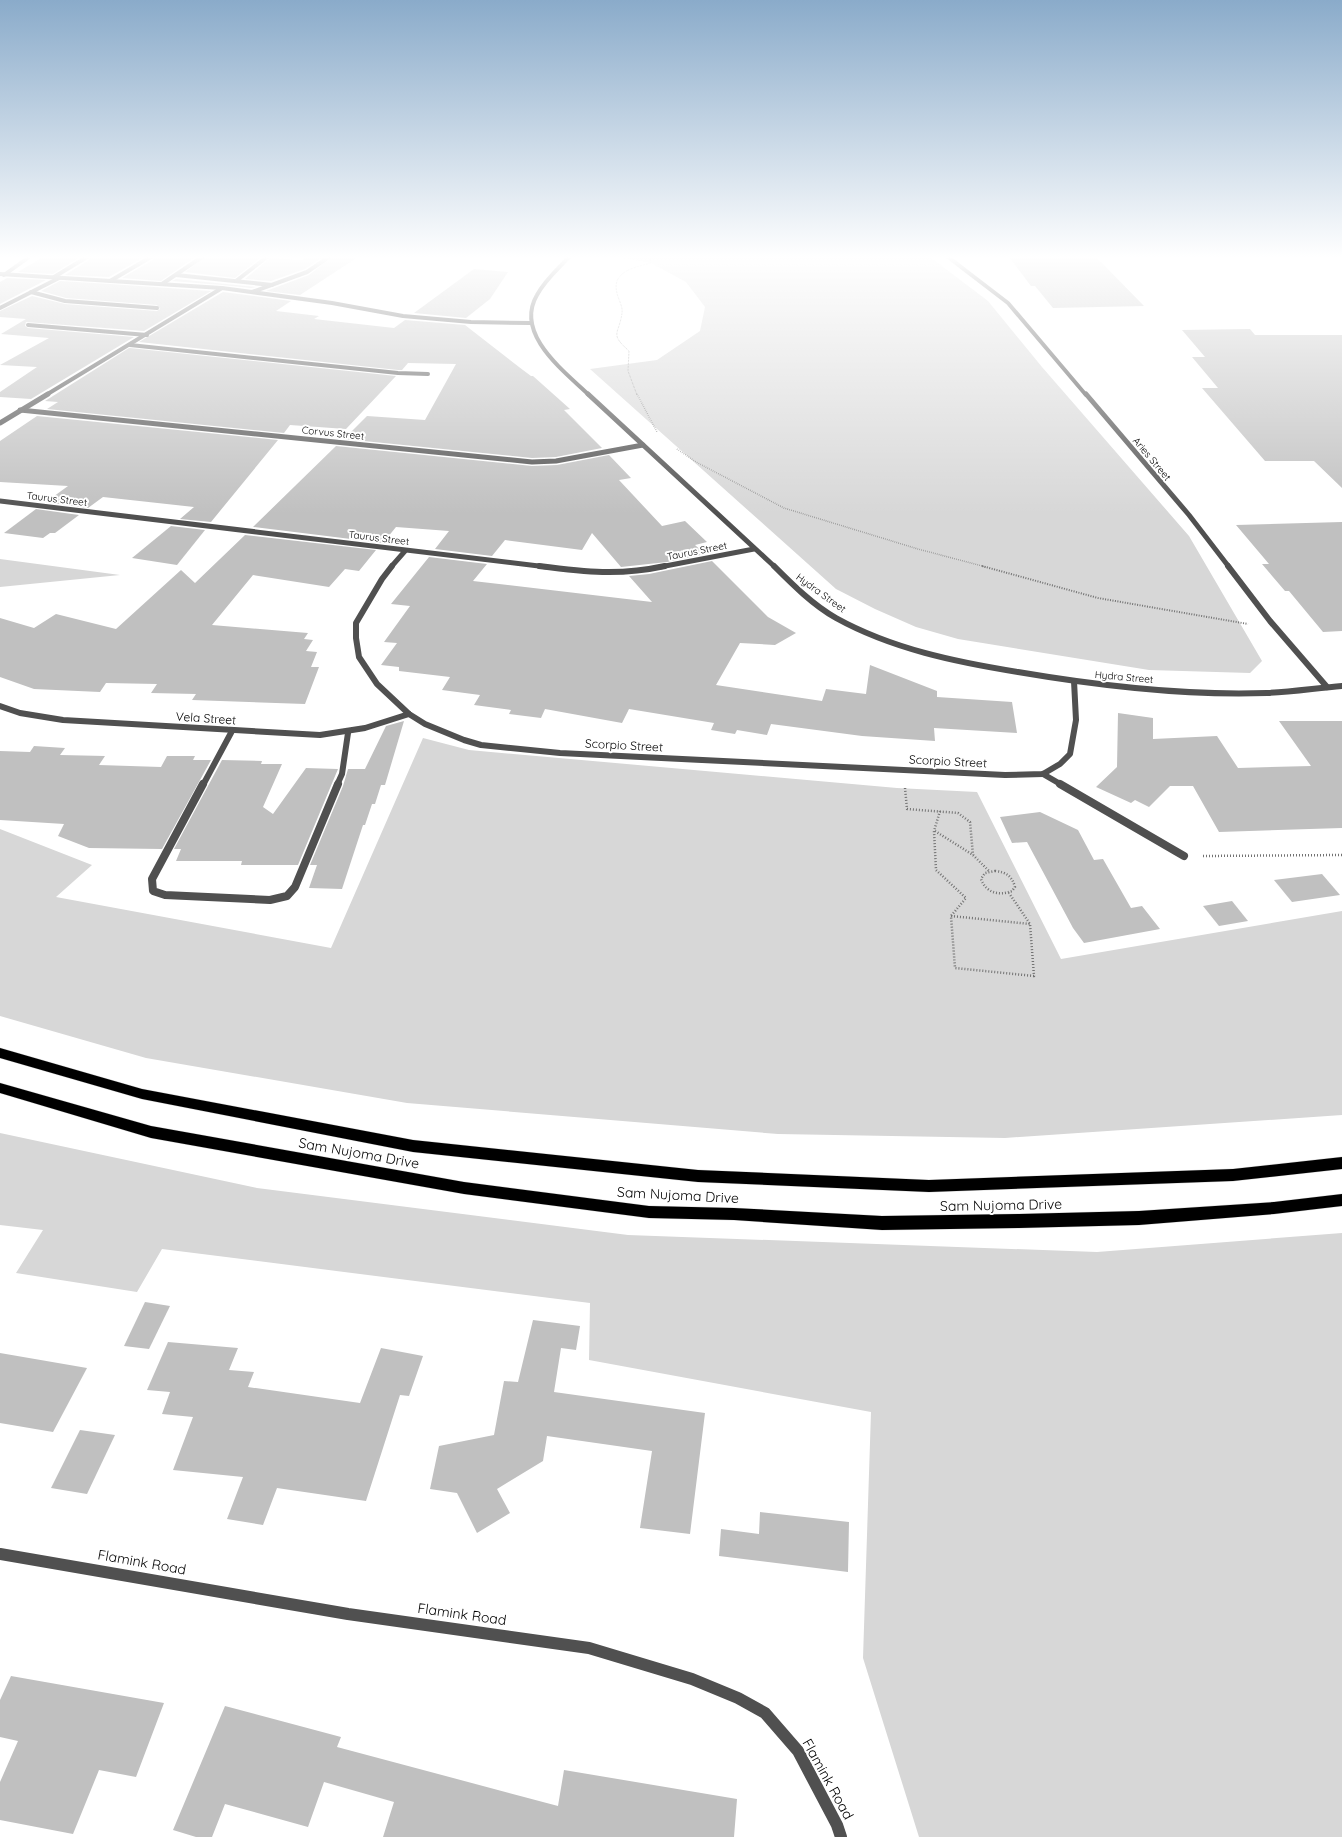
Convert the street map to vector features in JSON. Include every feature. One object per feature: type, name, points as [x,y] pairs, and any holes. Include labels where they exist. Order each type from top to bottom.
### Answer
[{"type":"highway","name":"Sam Nujoma Drive","points":[[0,1053],[142,1094],[414,1146],[698,1176],[930,1186],[1233,1175],[1342,1163]]},
{"type":"highway","name":"Sam Nujoma Drive","points":[[0,1088],[151,1132],[464,1188],[649,1212],[734,1214],[882,1223],[1019,1221],[1139,1218],[1274,1208],[1342,1200]]},
{"type":"street","points":[[0,423],[134,343]]},
{"type":"street","name":"Hydra Street","points":[[539,343],[541,347],[555,362],[798,589],[836,618],[887,640],[960,662],[1074,681],[1223,693],[1267,693],[1342,686]]},
{"type":"street","name":"Aries Street","points":[[1042,343],[1188,515],[1276,628],[1327,687]]},
{"type":"street","points":[[130,345],[398,373],[428,374]]},
{"type":"street","name":"Corvus Street","points":[[20,410],[532,462],[556,461],[643,445]]},
{"type":"street","name":"Taurus Street","points":[[0,501],[592,573],[622,573],[652,569],[754,549]]},
{"type":"street","name":"Scorpio Street","points":[[405,551],[382,580],[356,623],[356,638],[359,657],[377,684],[409,714],[425,724],[464,740],[481,745],[560,753],[1005,775],[1043,774],[1060,764],[1070,754],[1076,720],[1074,681]]},
{"type":"street","name":"Vela Street","points":[[0,706],[20,713],[63,720],[320,735],[348,733],[370,728],[409,714]]},
{"type":"street","points":[[232,731],[152,879],[152,891],[165,895],[270,900],[286,896],[295,887],[342,774],[348,733]]},
{"type":"street","points":[[1043,774],[1184,856]]},
{"type":"street","name":"Flamink Road","points":[[0,1554],[348,1614],[589,1648],[692,1679],[738,1698],[764,1713],[798,1751],[837,1825],[841,1837]]},
{"type":"path","points":[[620,343],[629,351],[628,371],[636,392],[657,432]]},
{"type":"path","points":[[672,446],[696,462],[784,508],[910,546],[1098,598],[1214,619],[1276,628]]},
{"type":"path","points":[[903,770],[907,809],[958,813],[970,822],[973,855]]},
{"type":"path","points":[[940,811],[934,831],[936,870],[966,898],[951,916],[956,968],[1034,976],[1030,924],[1009,893]]},
{"type":"path","points":[[934,831],[973,855],[990,872]]},
{"type":"path","points":[[1184,856],[1342,855]]},
{"type":"path","points":[[990,872],[1001,872],[1008,874],[1014,879],[1015,887],[1009,893],[998,894],[988,891],[982,886],[980,879],[985,873],[990,872]]},
{"type":"path","points":[[951,916],[1030,924]]},
{"type":"shaded area","points":[[683,343],[1022,343],[1189,536],[1262,661],[1250,673],[1149,670],[958,639],[916,627],[875,609],[836,589],[590,369],[657,360]]},
{"type":"shaded area","points":[[0,559],[120,575],[0,587]]},
{"type":"shaded area","points":[[423,738],[469,750],[897,788],[977,792],[1061,959],[1342,911],[1342,1115],[1005,1138],[778,1134],[407,1103],[146,1058],[0,1016],[0,829],[92,865],[56,897],[331,948]]},
{"type":"shaded area","points":[[0,1133],[257,1188],[628,1235],[1097,1252],[1342,1233],[1342,1837],[919,1837],[863,1658],[871,1412],[589,1360],[590,1303],[162,1249],[137,1292],[16,1273],[43,1230],[0,1225]]},
{"type":"building","points":[[40,343],[124,343],[31,399],[0,397],[0,392],[37,367],[0,365]]},
{"type":"building","points":[[146,343],[488,343],[533,376],[570,409],[564,410],[602,448],[556,457],[532,458],[344,439],[367,416],[425,420],[456,364],[408,363],[402,370]]},
{"type":"building","points":[[1193,343],[1342,343],[1342,488],[1314,461],[1265,461],[1202,388],[1218,388],[1192,357],[1205,357]]},
{"type":"building","points":[[129,348],[396,376],[346,429],[290,425],[284,433],[47,409],[58,402],[45,401]]},
{"type":"building","points":[[37,416],[278,440],[211,522],[180,519],[194,507],[103,497],[88,508],[46,502],[68,486],[0,482],[0,441]]},
{"type":"building","points":[[336,446],[532,466],[557,465],[609,455],[631,478],[619,480],[662,526],[685,521],[707,542],[695,545],[705,554],[667,562],[621,567],[592,533],[582,550],[505,540],[492,556],[435,549],[449,531],[396,527],[383,543],[253,527]]},
{"type":"building","points":[[36,509],[79,515],[55,533],[50,533],[43,538],[4,533]]},
{"type":"building","points":[[1342,522],[1342,631],[1323,632],[1289,591],[1285,591],[1262,564],[1269,564],[1236,525]]},
{"type":"building","points":[[171,526],[205,530],[177,565],[132,558]]},
{"type":"building","points":[[245,535],[376,550],[359,571],[345,569],[329,587],[253,575],[212,625],[308,633],[304,639],[313,640],[306,651],[317,652],[311,667],[319,667],[305,704],[192,700],[196,694],[151,693],[157,684],[106,683],[100,692],[34,689],[0,677],[0,618],[34,628],[56,614],[116,629],[181,570],[195,583]]},
{"type":"building","points":[[429,557],[487,564],[473,581],[652,602],[629,576],[649,574],[712,561],[768,617],[796,633],[775,645],[740,643],[716,685],[822,701],[826,689],[866,694],[870,665],[937,691],[937,697],[1012,702],[1017,733],[934,728],[935,741],[862,736],[771,724],[767,735],[737,730],[735,734],[711,730],[714,723],[629,709],[622,723],[545,709],[541,718],[509,714],[511,710],[474,705],[480,695],[442,690],[450,677],[399,671],[399,667],[381,665],[397,643],[384,642],[410,606],[391,604]]},
{"type":"building","points":[[1118,713],[1153,718],[1153,739],[1217,736],[1238,768],[1311,766],[1279,721],[1342,721],[1342,828],[1219,832],[1193,786],[1170,786],[1149,807],[1135,800],[1131,803],[1096,787],[1117,767]]},
{"type":"building","points":[[404,721],[385,785],[381,785],[375,804],[372,804],[365,825],[363,825],[342,889],[309,888],[317,865],[310,865],[343,786],[348,769],[365,769],[386,726]]},
{"type":"building","points":[[34,746],[65,748],[60,755],[105,756],[99,765],[161,767],[167,756],[195,756],[193,760],[211,760],[162,849],[89,848],[58,836],[64,824],[0,820],[0,751],[30,752]]},
{"type":"building","points":[[222,760],[262,761],[261,764],[282,764],[263,807],[273,814],[306,768],[338,769],[298,865],[241,865],[242,861],[176,861],[181,849],[174,849]]},
{"type":"building","points":[[1040,812],[1078,830],[1094,860],[1103,859],[1131,908],[1142,906],[1160,929],[1084,943],[1073,928],[1027,842],[1012,843],[1000,817]]},
{"type":"building","points":[[1322,874],[1340,895],[1292,902],[1274,880]]},
{"type":"building","points":[[1232,901],[1248,921],[1219,926],[1203,906]]},
{"type":"building","points":[[145,1302],[170,1306],[149,1349],[124,1346]]},
{"type":"building","points":[[533,1320],[580,1326],[576,1350],[561,1348],[554,1392],[705,1413],[690,1534],[640,1528],[652,1451],[547,1436],[543,1461],[497,1489],[510,1513],[477,1533],[457,1493],[430,1489],[439,1446],[494,1435],[504,1381],[518,1382]]},
{"type":"building","points":[[168,1342],[238,1348],[229,1370],[254,1372],[248,1387],[360,1403],[381,1348],[423,1356],[409,1396],[400,1395],[366,1501],[277,1488],[263,1525],[227,1519],[243,1477],[173,1470],[193,1417],[162,1414],[170,1392],[147,1390]]},
{"type":"building","points":[[0,1353],[87,1368],[53,1432],[0,1423]]},
{"type":"building","points":[[80,1430],[115,1435],[87,1494],[51,1488]]},
{"type":"building","points":[[760,1512],[849,1522],[848,1572],[719,1556],[721,1529],[759,1534]]},
{"type":"building","points":[[11,1676],[164,1703],[136,1777],[99,1770],[73,1834],[0,1820],[0,1782],[18,1741],[0,1737],[0,1700]]},
{"type":"building","points":[[225,1706],[341,1737],[337,1747],[558,1806],[564,1770],[737,1799],[734,1837],[383,1837],[394,1802],[324,1782],[308,1827],[225,1804],[212,1837],[196,1837],[173,1830]]}]
